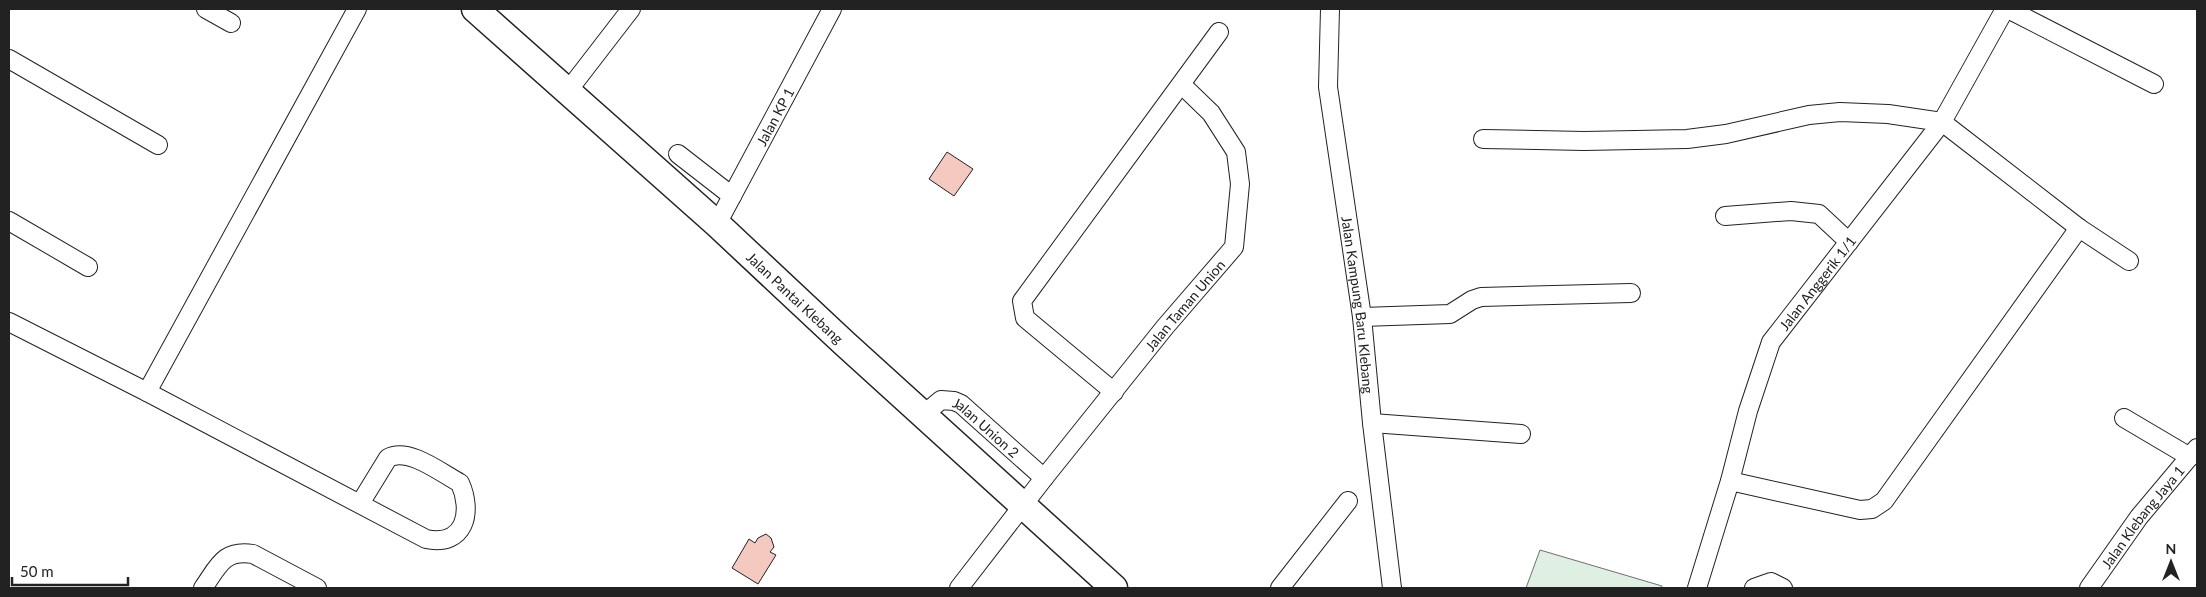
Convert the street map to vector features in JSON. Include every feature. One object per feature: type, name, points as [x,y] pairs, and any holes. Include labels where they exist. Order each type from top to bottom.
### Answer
[{"type":"highway","name":"Jalan Pantai Klebang","points":[[488,13],[566,92],[717,224],[1022,506],[1114,588]]},
{"type":"street","points":[[206,9],[231,23]]},
{"type":"street","points":[[147,392],[358,9]]},
{"type":"street","points":[[566,92],[631,9]]},
{"type":"street","name":"Jalan KP 1","points":[[717,224],[832,9]]},
{"type":"street","points":[[2007,9],[2154,84]]},
{"type":"street","name":"Jalan Anggerik 1/1","points":[[1697,588],[1730,481],[1748,411],[1771,342],[1942,122],[2007,9]]},
{"type":"street","name":"Jalan Kampung Baru Klebang","points":[[1329,14],[1328,86],[1362,317],[1372,422],[1392,588]]},
{"type":"street","points":[[1114,392],[1025,318],[1022,301],[1219,32]]},
{"type":"street","points":[[9,59],[158,145]]},
{"type":"street","name":"Jalan Taman Union","points":[[959,588],[1165,327],[1234,247],[1240,184],[1236,152],[1211,113],[1182,85]]},
{"type":"street","points":[[1482,139],[1584,141],[1687,139],[1726,134],[1809,115],[1840,112],[1888,114],[1942,122],[2079,228],[2129,261]]},
{"type":"street","points":[[678,154],[732,196]]},
{"type":"street","points":[[1725,216],[1792,211],[1820,214],[1849,242]]},
{"type":"street","points":[[9,221],[88,267]]},
{"type":"street","points":[[1730,481],[1860,510],[1872,509],[1884,501],[2079,228]]},
{"type":"street","points":[[1362,317],[1450,314],[1472,300],[1482,297],[1631,293]]},
{"type":"street","points":[[9,322],[361,502],[426,539],[443,540],[458,532],[466,514],[466,503],[460,483],[414,458],[399,454],[388,458],[361,502]]},
{"type":"street","name":"Jalan Union 2","points":[[923,415],[941,400],[954,401],[961,404],[1044,478]]},
{"type":"street","points":[[2124,418],[2195,451]]},
{"type":"street","points":[[1372,422],[1521,434]]},
{"type":"street","name":"Jalan Klebang Jaya 1","points":[[2089,588],[2139,517],[2195,451]]},
{"type":"street","points":[[1280,588],[1348,501]]},
{"type":"street","points":[[202,588],[225,558],[232,553],[242,552],[253,554],[316,588]]},
{"type":"street","points":[[1754,588],[1771,582],[1783,588]]},
{"type":"green space","points":[[1540,550],[1662,586],[1661,588],[1526,588]]},
{"type":"building","points":[[947,152],[973,169],[954,196],[929,179]]},
{"type":"building","points":[[766,534],[771,538],[774,547],[770,552],[776,555],[758,584],[732,568],[749,539],[755,543],[758,538]]}]
